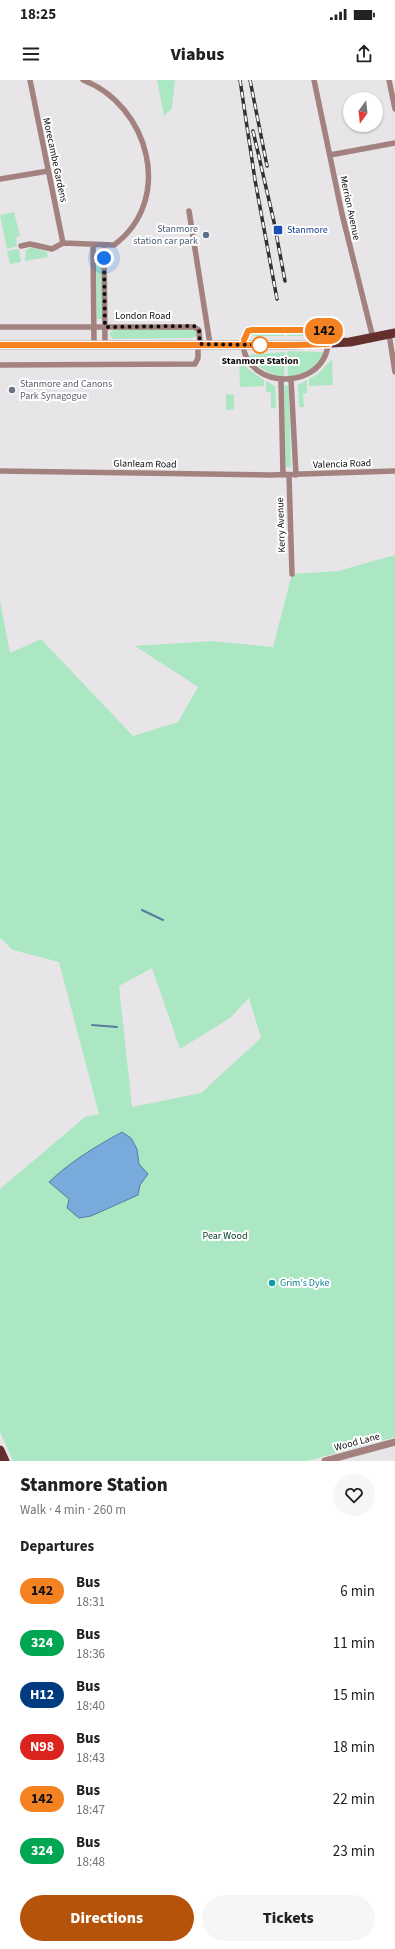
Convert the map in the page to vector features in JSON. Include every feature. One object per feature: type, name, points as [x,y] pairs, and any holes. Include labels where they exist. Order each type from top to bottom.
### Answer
[{"type":"main road","points":[[0,345],[328,344],[392,334]]},
{"type":"main road","points":[[0,1450],[5,1461]]},
{"type":"street","name":"Morecambe Gardens","points":[[30,80],[63,243]]},
{"type":"street","points":[[22,246],[30,244],[52,249],[63,243],[114,244],[120,240],[135,221],[146,194],[148,164],[140,132],[127,111],[113,97],[83,80]]},
{"type":"street","name":"Merrion Avenue","points":[[314,80],[342,214],[373,338]]},
{"type":"street","points":[[389,80],[395,109]]},
{"type":"street","points":[[330,155],[395,142]]},
{"type":"street","points":[[0,180],[48,171]]},
{"type":"street","points":[[189,211],[210,344]]},
{"type":"street","points":[[93,244],[94,344]]},
{"type":"street","points":[[104,245],[105,344]]},
{"type":"street","name":"London Road","points":[[0,327],[194,326],[199,330],[198,358],[195,364],[0,365]]},
{"type":"street","points":[[392,334],[395,372]]},
{"type":"street","points":[[244,345],[245,356],[255,368],[266,375],[281,380],[291,379],[307,374],[318,366],[327,353],[328,344]]},
{"type":"street","points":[[291,379],[296,475]]},
{"type":"street","name":"Kerry Avenue","points":[[281,380],[292,574]]},
{"type":"street","name":"Valencia Road","points":[[286,475],[395,471]]},
{"type":"street","name":"Glanleam Road","points":[[0,472],[286,475]]},
{"type":"street","name":"Wood Lane","points":[[325,1461],[395,1442]]},
{"type":"green space","points":[[157,80],[175,80],[172,108],[164,116]]},
{"type":"green space","points":[[14,212],[20,236],[16,237],[17,246],[7,249],[0,215]]},
{"type":"green space","points":[[32,247],[47,252],[48,257],[25,261],[26,250]]},
{"type":"green space","points":[[19,250],[21,262],[10,264],[7,251]]},
{"type":"green space","points":[[96,254],[101,254],[102,319],[97,319]]},
{"type":"green space","points":[[114,329],[192,329],[196,331],[197,336],[191,338],[113,339],[109,334]]},
{"type":"green space","points":[[252,334],[284,334],[284,336],[252,336]]},
{"type":"green space","points":[[287,334],[319,334],[319,336],[287,336]]},
{"type":"green space","points":[[287,351],[322,352],[323,354],[321,359],[313,367],[288,377]]},
{"type":"green space","points":[[285,352],[284,377],[274,375],[259,367],[249,355]]},
{"type":"green space","points":[[239,357],[248,369],[264,380],[264,386],[240,387]]},
{"type":"green space","points":[[332,359],[333,385],[309,386],[309,379],[318,374]]},
{"type":"green space","points":[[307,380],[307,393],[303,394],[304,407],[299,407],[298,385]]},
{"type":"green space","points":[[266,381],[275,386],[276,408],[271,408],[271,393],[266,391]]},
{"type":"green space","points":[[286,385],[289,387],[291,466],[289,468],[286,466],[284,387]]},
{"type":"green space","points":[[226,394],[234,395],[234,409],[226,410]]},
{"type":"green space","name":"Pear Wood","points":[[395,555],[395,1437],[307,1461],[13,1461],[0,1432],[0,1189],[85,1117],[99,1114],[59,962],[13,950],[0,938],[0,601],[10,653],[41,639],[133,736],[178,722],[198,687],[135,646],[212,641],[273,647],[292,574],[338,571]],"holes":[[[152,968],[180,1049],[230,1018],[249,998],[261,1038],[201,1093],[132,1107],[119,986]]]},
{"type":"water","points":[[122,1132],[131,1138],[137,1149],[139,1164],[148,1174],[140,1185],[138,1195],[91,1216],[79,1218],[67,1208],[69,1199],[49,1182],[84,1155]]},
{"type":"waterway","points":[[142,910],[163,920]]},
{"type":"waterway","points":[[92,1025],[117,1027]]},
{"type":"railway","points":[[240,80],[255,180],[277,299]]},
{"type":"railway","points":[[250,80],[267,166]]},
{"type":"railway","points":[[253,131],[274,222],[285,281]]},
{"type":"bus line","name":"142","points":[[0,345],[328,344],[328,336],[322,330],[252,330],[248,331],[244,340]]},
{"type":"place","name":"Stanmore","points":[[278,230]]},
{"type":"place","name":"Stanmore station car park","points":[[206,235]]},
{"type":"place","name":"Stanmore Station","points":[[260,345]]},
{"type":"place","name":"Stanmore and Canons Park Synagogue","points":[[12,390]]},
{"type":"place","name":"Grim's Dyke","points":[[272,1283]]},
{"type":"route","points":[[104,258],[105,327],[194,326],[198,328],[200,332],[200,344],[260,345]]}]
